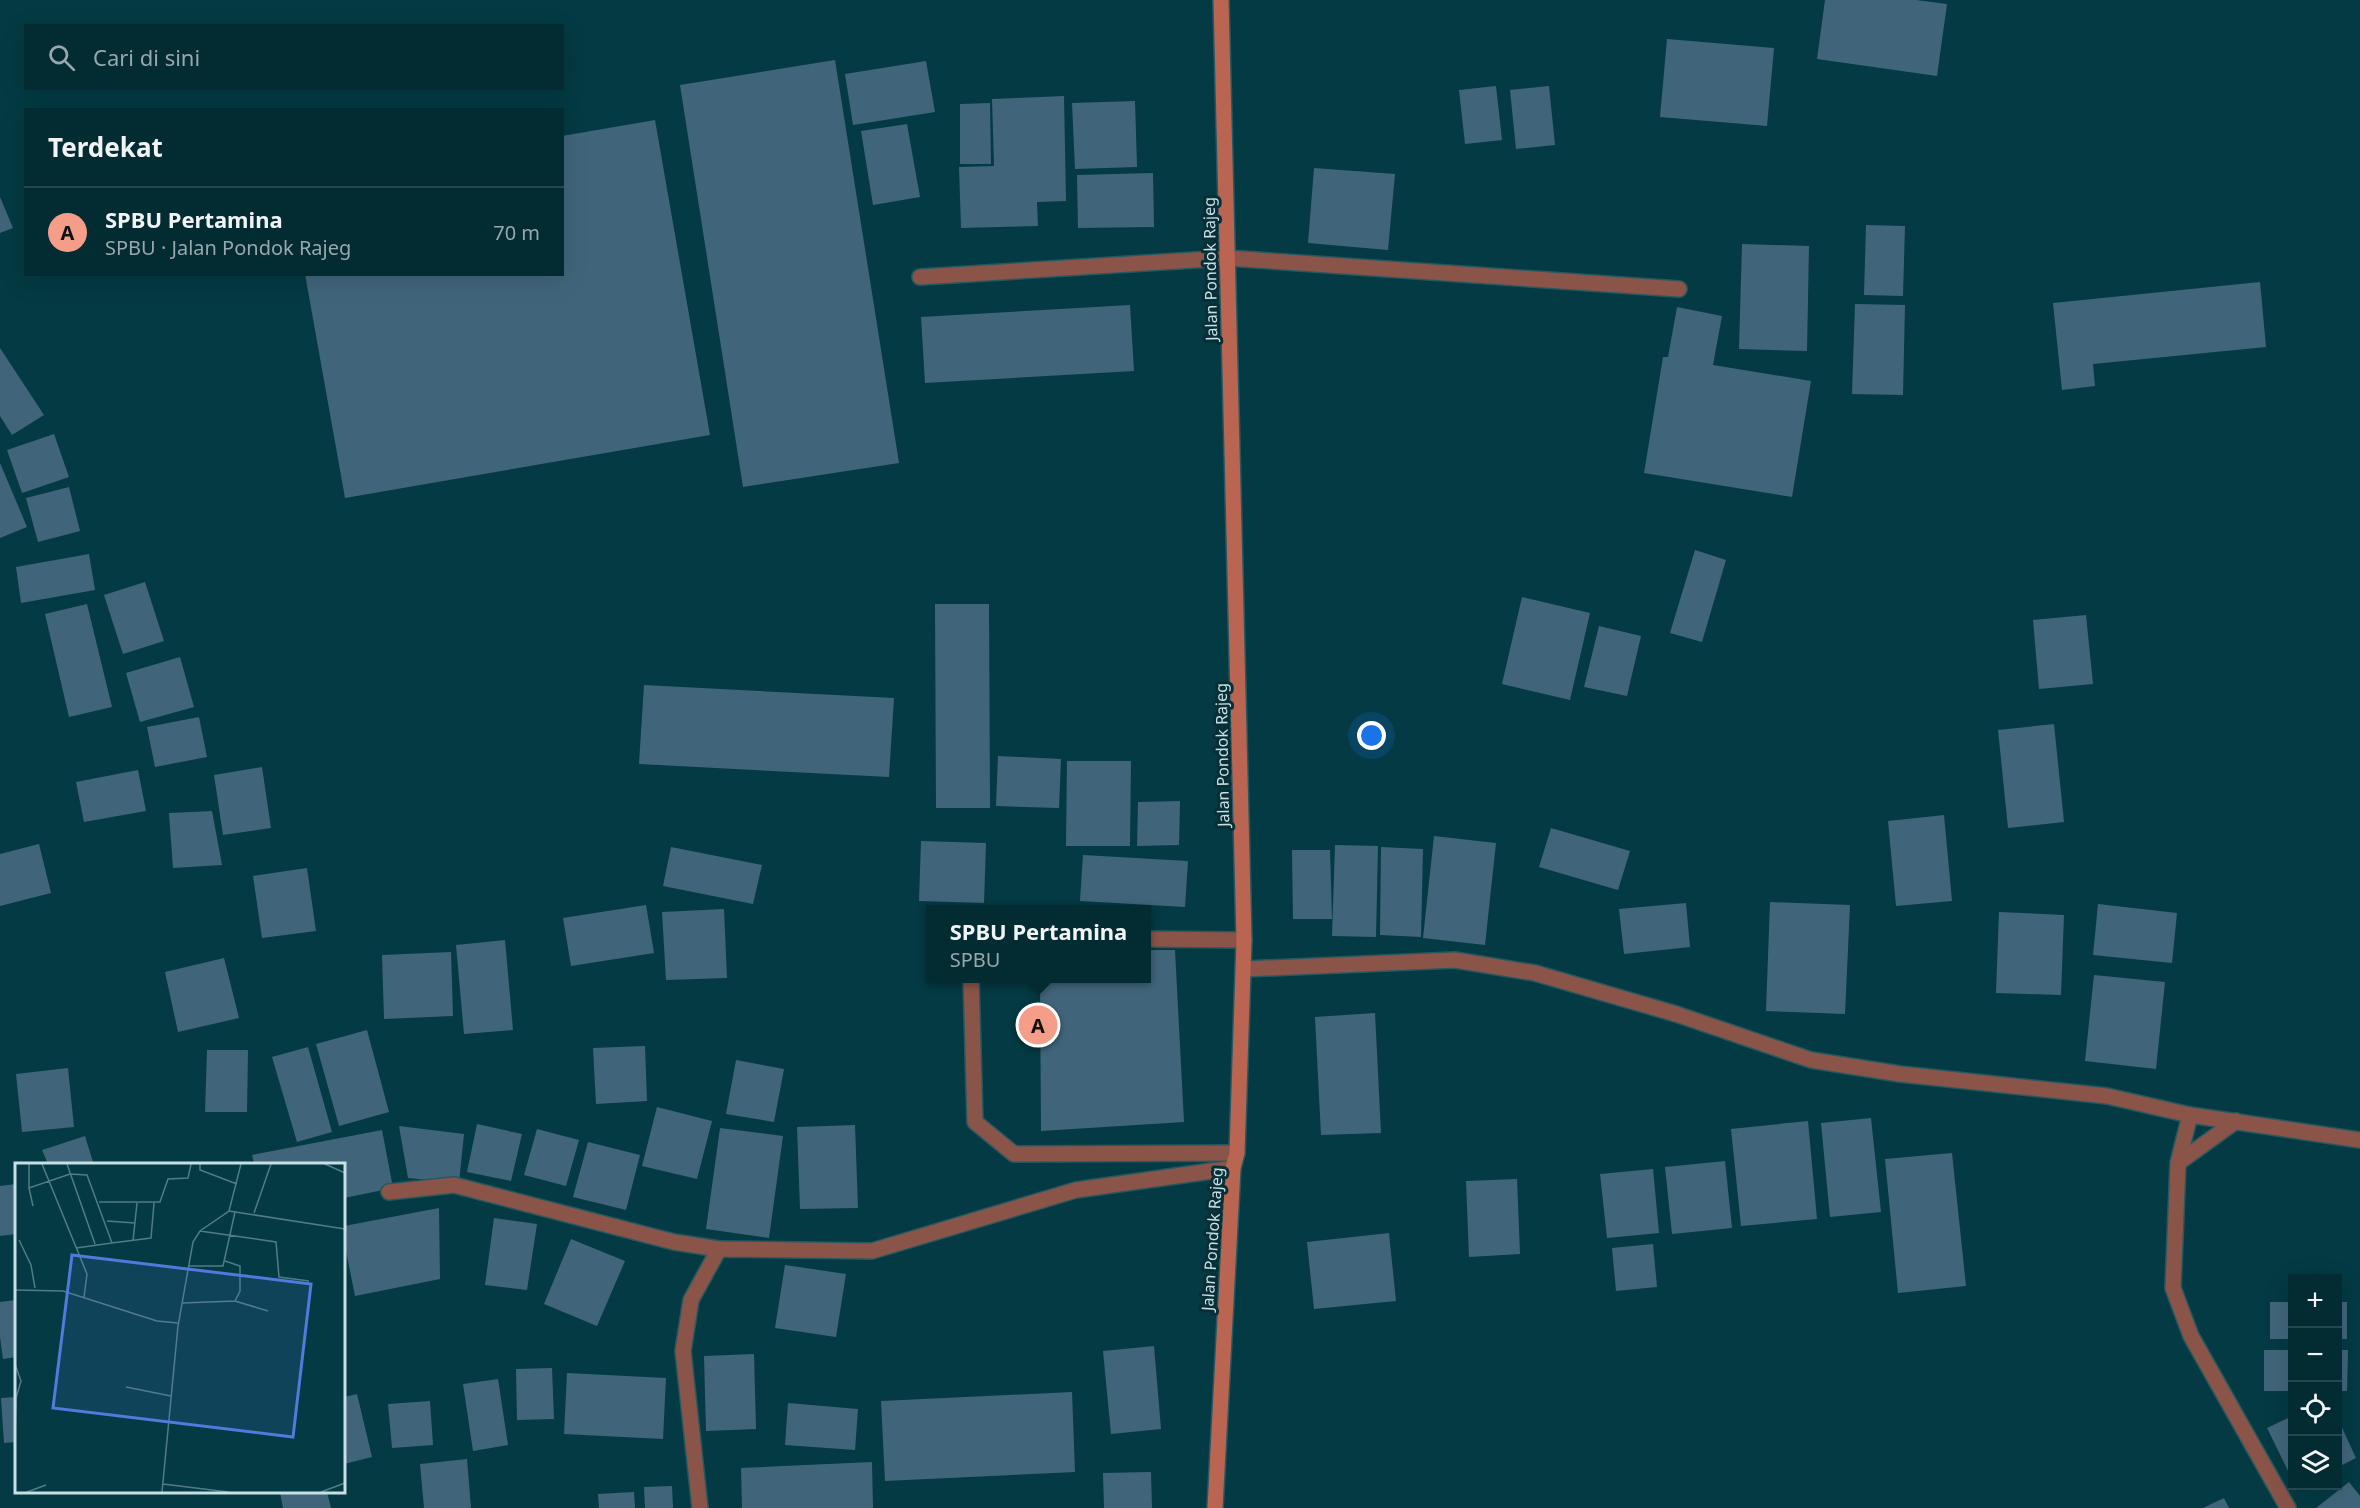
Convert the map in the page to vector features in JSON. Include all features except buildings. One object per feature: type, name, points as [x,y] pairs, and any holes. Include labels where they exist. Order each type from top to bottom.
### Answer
[{"type":"main road","name":"Jalan Pondok Rajeg","points":[[1215,1508],[1244,969],[1221,0]]},
{"type":"street","points":[[920,277],[1157,260],[1227,258],[1679,289]]},
{"type":"street","points":[[1151,939],[1244,940]]},
{"type":"street","points":[[1244,969],[1455,960],[1535,973],[1665,1011],[1812,1060],[1900,1074],[2107,1096],[2190,1115],[2360,1140]]},
{"type":"street","points":[[971,983],[975,1122],[1014,1154],[1235,1160]]},
{"type":"street","points":[[2190,1115],[2178,1163],[2173,1288],[2191,1336],[2288,1508]]},
{"type":"street","points":[[2178,1163],[2236,1121]]},
{"type":"street","points":[[389,1192],[454,1185],[674,1242],[719,1249],[872,1251],[1076,1190],[1235,1160]]},
{"type":"street","points":[[700,1508],[683,1351],[691,1300],[719,1249]]},
{"type":"place","name":"SPBU Pertamina","points":[[1038,1025]]}]
